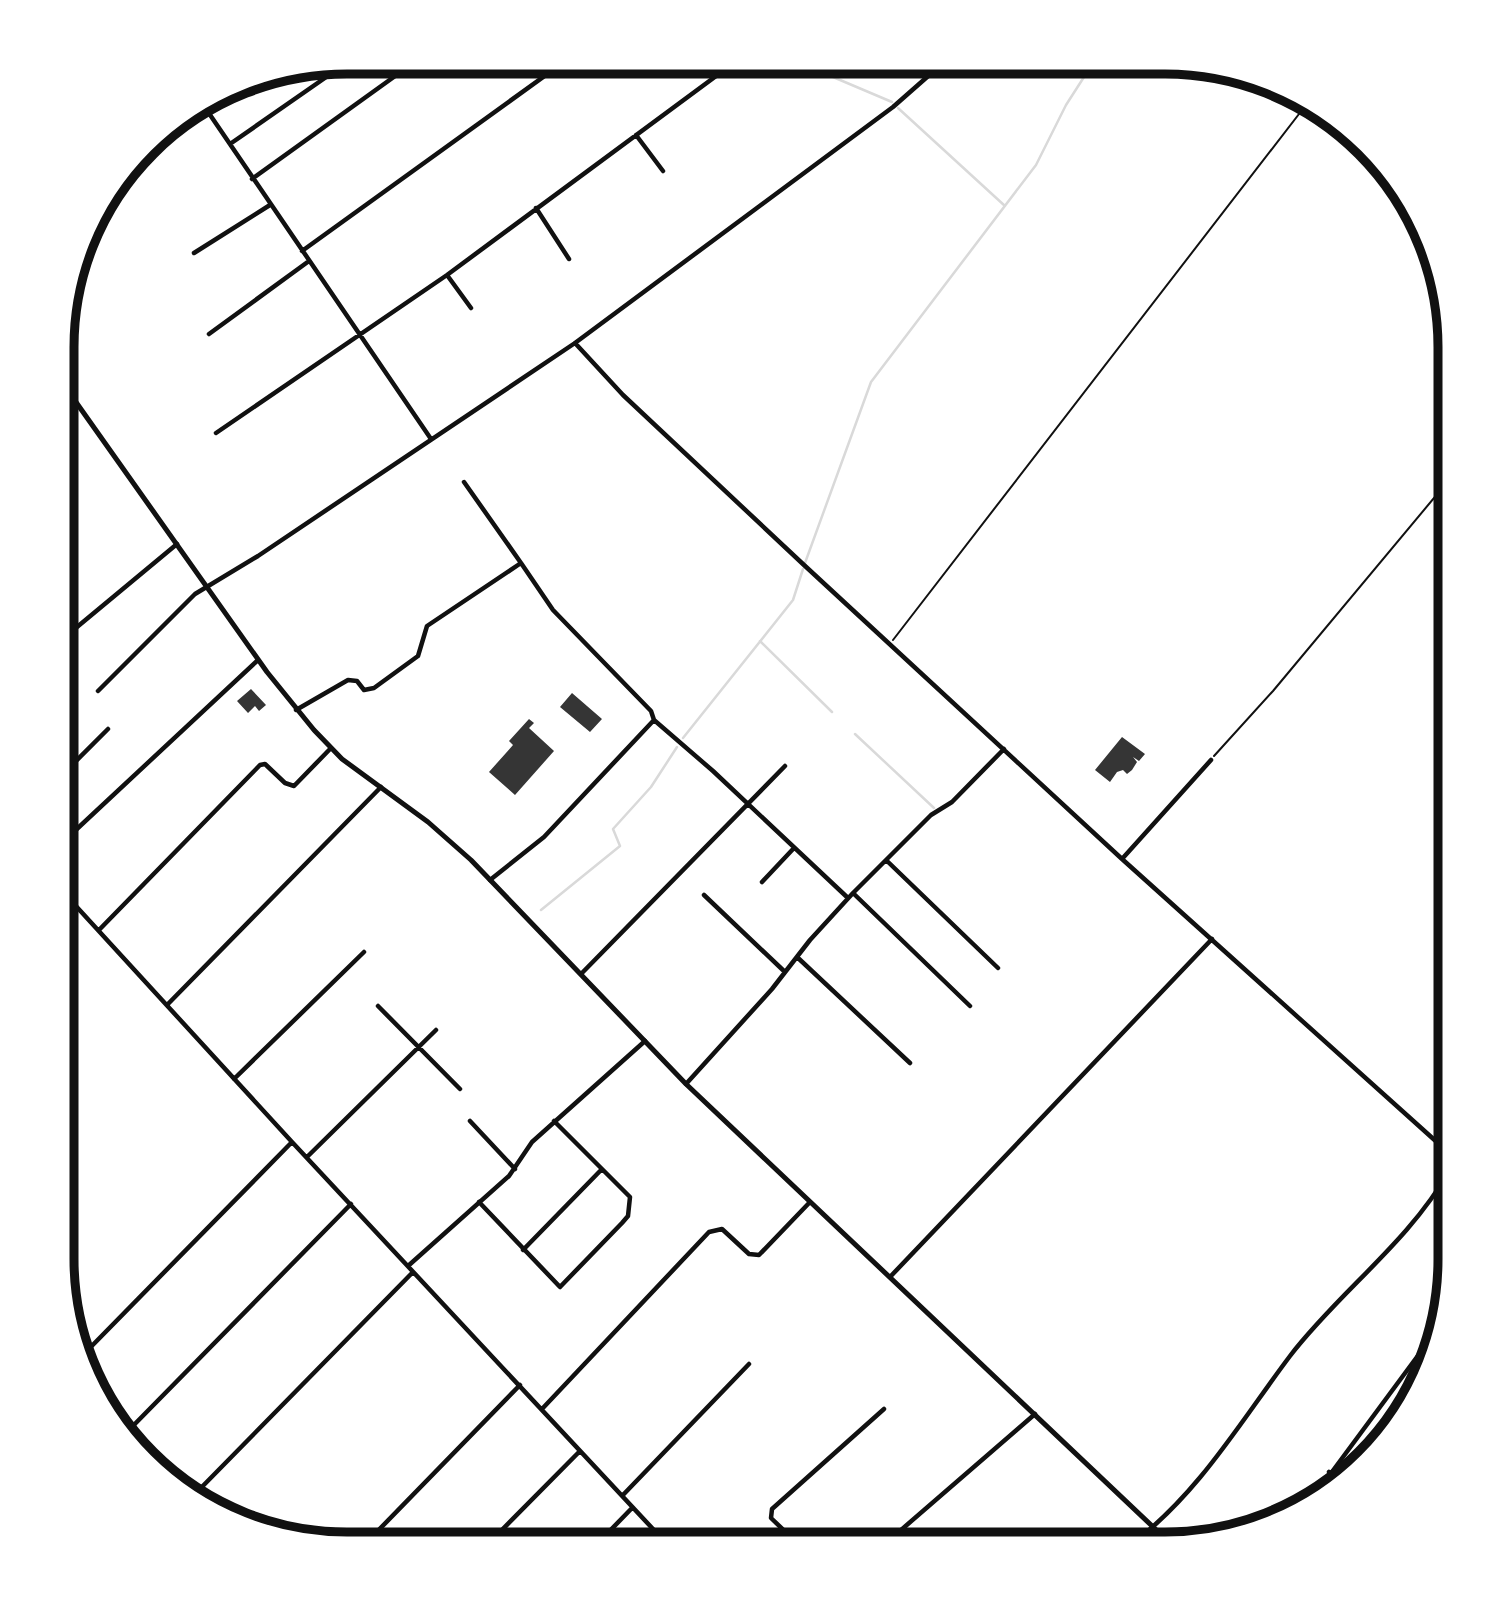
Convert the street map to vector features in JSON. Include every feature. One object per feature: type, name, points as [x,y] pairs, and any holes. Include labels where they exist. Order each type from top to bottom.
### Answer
[{"type":"street","points":[[230,144],[331,74]]},
{"type":"street","points":[[252,179],[398,74]]},
{"type":"street","points":[[302,251],[547,74]]},
{"type":"street","points":[[216,433],[447,275],[719,74]]},
{"type":"street","points":[[98,691],[195,594],[258,556],[575,343],[893,107],[930,74]]},
{"type":"street","points":[[208,111],[431,439]]},
{"type":"street","points":[[636,135],[663,171]]},
{"type":"street","points":[[194,253],[270,205]]},
{"type":"street","points":[[536,208],[569,259]]},
{"type":"street","points":[[209,334],[309,261]]},
{"type":"street","points":[[447,275],[471,308]]},
{"type":"street","points":[[575,343],[623,396],[804,565],[1122,859],[1438,1143]]},
{"type":"street","points":[[74,400],[258,660],[296,710],[331,748],[428,822],[490,880],[686,1084],[1158,1532]]},
{"type":"street","points":[[464,482],[553,610],[651,711],[654,720],[749,803],[848,898]]},
{"type":"street","points":[[74,630],[177,544]]},
{"type":"street","points":[[296,710],[348,680],[357,681],[365,690],[373,688],[418,656],[427,626],[521,563]]},
{"type":"street","points":[[74,832],[258,660]]},
{"type":"street","points":[[490,880],[544,837],[654,720]]},
{"type":"street","points":[[74,764],[108,729]]},
{"type":"street","points":[[99,930],[260,765],[265,764],[285,783],[294,786],[331,748]]},
{"type":"street","points":[[686,1084],[848,898],[931,815],[948,807],[1004,749]]},
{"type":"street","points":[[1122,859],[1211,760]]},
{"type":"street","points":[[582,973],[785,766]]},
{"type":"street","points":[[167,1005],[381,787]]},
{"type":"street","points":[[762,882],[794,848]]},
{"type":"street","points":[[886,860],[998,968]]},
{"type":"street","points":[[853,893],[970,1006]]},
{"type":"street","points":[[704,895],[785,972]]},
{"type":"street","points":[[74,904],[655,1532]]},
{"type":"street","points":[[890,1277],[1212,939]]},
{"type":"street","points":[[234,1079],[364,952]]},
{"type":"street","points":[[797,957],[910,1063]]},
{"type":"street","points":[[377,1006],[460,1089]]},
{"type":"street","points":[[307,1157],[436,1030]]},
{"type":"street","points":[[408,1266],[515,1169],[532,1142],[554,1121],[645,1041]]},
{"type":"street","points":[[470,1121],[515,1169]]},
{"type":"street","points":[[479,1202],[560,1287],[628,1216],[630,1196],[554,1121]]},
{"type":"street","points":[[89,1349],[292,1142]]},
{"type":"street","points":[[523,1250],[602,1169]]},
{"type":"street","points":[[1145,1532],[1218,1457],[1290,1357],[1425,1206],[1438,1187]]},
{"type":"street","points":[[542,1409],[709,1232],[722,1229],[749,1254],[759,1255],[810,1202]]},
{"type":"street","points":[[132,1427],[351,1205]]},
{"type":"street","points":[[200,1489],[413,1272]]},
{"type":"street","points":[[1324,1480],[1421,1351]]},
{"type":"street","points":[[622,1496],[749,1364]]},
{"type":"street","points":[[377,1532],[520,1385]]},
{"type":"street","points":[[786,1532],[771,1518],[772,1509],[884,1409]]},
{"type":"street","points":[[899,1532],[1035,1414]]},
{"type":"street","points":[[500,1532],[579,1452]]},
{"type":"street","points":[[609,1532],[632,1508]]},
{"type":"path","points":[[890,643],[1302,110]]},
{"type":"path","points":[[1211,760],[1273,691],[1438,493]]},
{"type":"building","points":[[251,689],[266,705],[259,711],[255,706],[248,713],[237,701]]},
{"type":"building","points":[[572,693],[602,719],[590,732],[560,707]]},
{"type":"building","points":[[529,719],[534,723],[529,728],[554,751],[515,795],[489,772],[513,745],[509,741]]},
{"type":"building","points":[[1122,737],[1145,754],[1139,761],[1133,757],[1137,762],[1132,770],[1127,774],[1123,770],[1117,772],[1110,782],[1095,770]]},
{"type":"waterway","points":[[822,74],[892,102]]},
{"type":"waterway","points":[[805,563],[871,382],[1036,165],[1066,105],[1086,74]]},
{"type":"waterway","points":[[898,108],[1005,206]]},
{"type":"waterway","points":[[683,738],[793,600],[803,569]]},
{"type":"waterway","points":[[760,641],[832,712]]},
{"type":"waterway","points":[[855,734],[934,808]]},
{"type":"waterway","points":[[541,910],[620,846],[613,829],[651,787],[677,747]]}]
